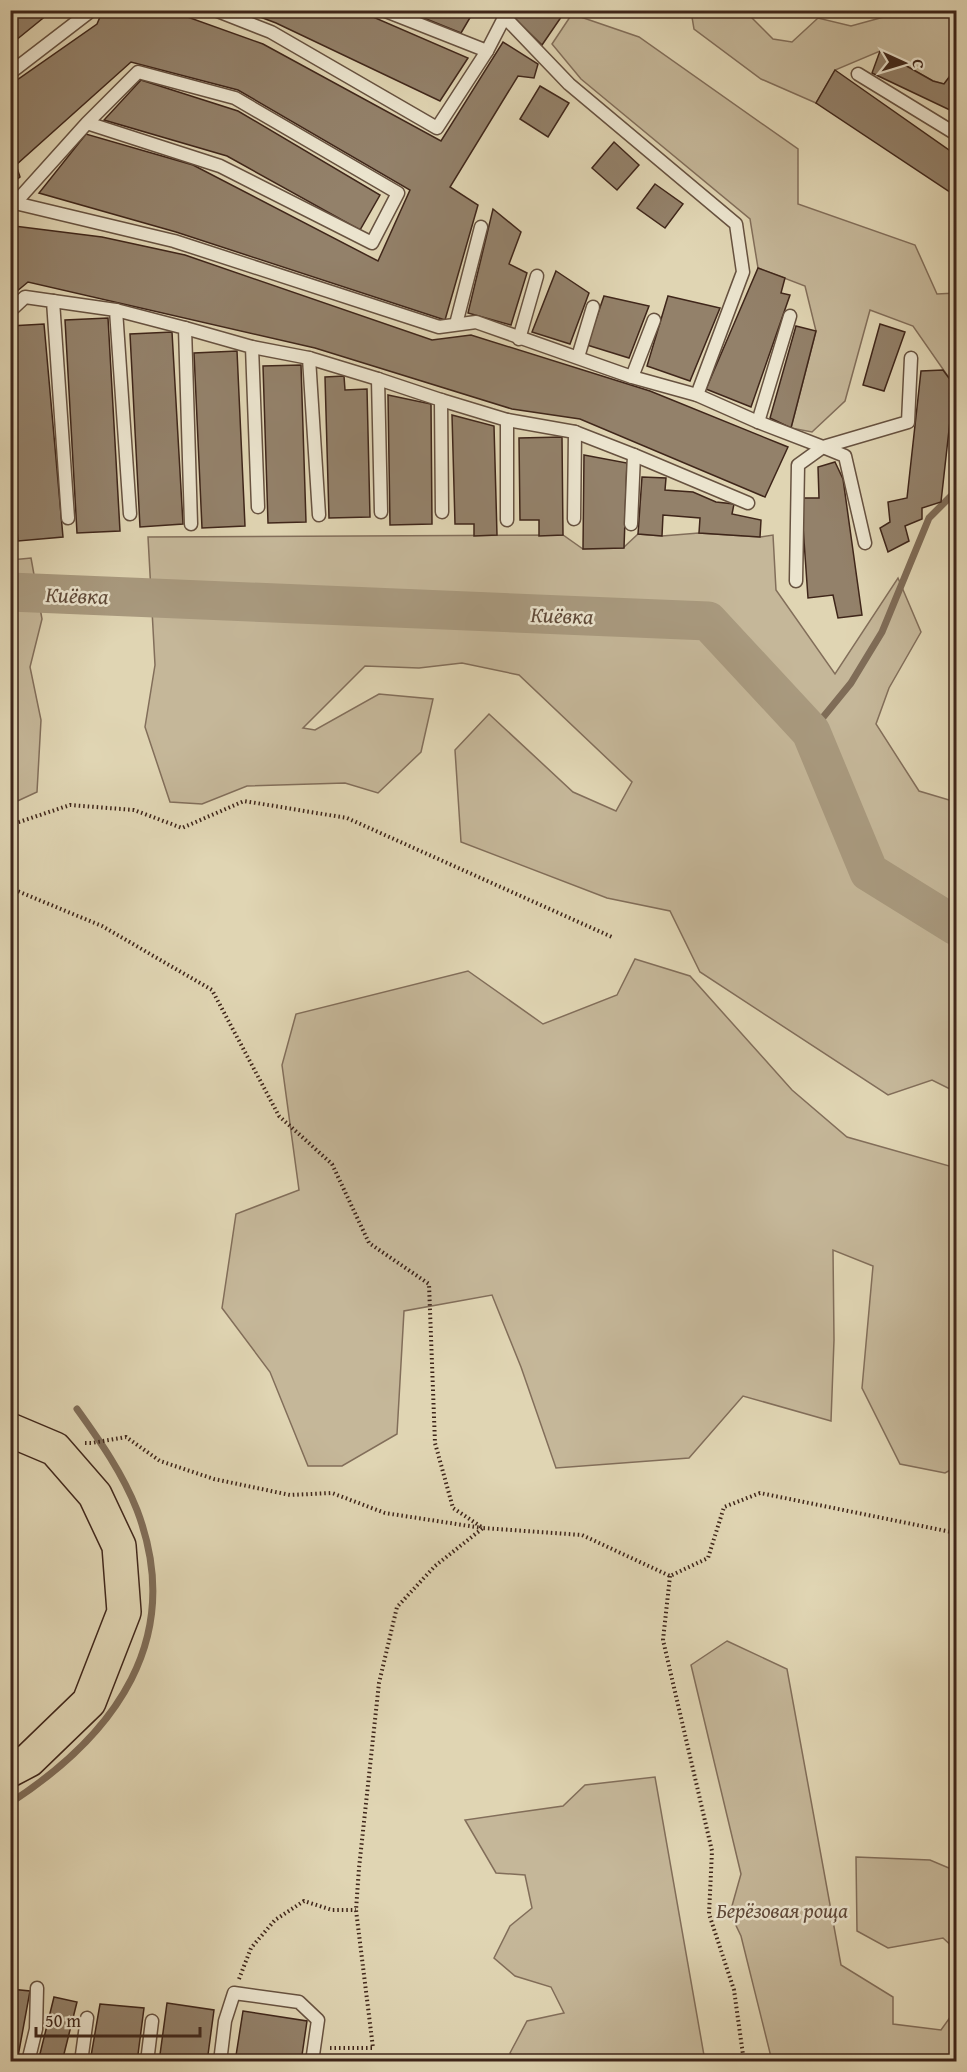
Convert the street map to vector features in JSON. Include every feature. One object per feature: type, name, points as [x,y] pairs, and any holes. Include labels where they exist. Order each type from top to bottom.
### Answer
[{"type":"highway","points":[[10,1430],[55,1449],[95,1496],[120,1546],[124,1612],[89,1702],[29,1760],[10,1770]]},
{"type":"lane","points":[[10,73],[92,10]]},
{"type":"lane","points":[[215,10],[271,32],[437,128],[487,51],[501,14],[569,84],[736,224],[743,272],[697,395]]},
{"type":"lane","points":[[383,10],[487,51]]},
{"type":"lane","points":[[87,123],[220,166],[372,243],[398,192],[235,98],[138,72],[87,123],[13,205],[174,241],[439,327],[476,322],[632,377],[697,395],[845,456],[865,543]]},
{"type":"lane","points":[[858,74],[956,132]]},
{"type":"lane","points":[[456,324],[481,227]]},
{"type":"lane","points":[[519,339],[537,276]]},
{"type":"lane","points":[[10,311],[25,297],[116,310],[252,347],[309,358],[507,420],[575,432],[748,504]]},
{"type":"lane","points":[[52,301],[68,518]]},
{"type":"lane","points":[[578,357],[593,307]]},
{"type":"lane","points":[[116,310],[130,514]]},
{"type":"lane","points":[[758,422],[790,316]]},
{"type":"lane","points":[[632,377],[654,320]]},
{"type":"lane","points":[[185,328],[191,524]]},
{"type":"lane","points":[[252,347],[258,507]]},
{"type":"lane","points":[[796,581],[798,465],[823,447],[908,422],[910,357]]},
{"type":"lane","points":[[309,358],[319,515]]},
{"type":"lane","points":[[378,379],[381,512]]},
{"type":"lane","points":[[441,400],[442,512]]},
{"type":"lane","points":[[507,420],[507,520]]},
{"type":"lane","points":[[574,519],[575,432]]},
{"type":"lane","points":[[631,524],[634,455]]},
{"type":"lane","points":[[28,2061],[36,2029],[38,1988]]},
{"type":"lane","points":[[220,2061],[225,2021],[234,1993],[299,2002],[318,2020],[312,2061]]},
{"type":"lane","points":[[81,2061],[87,2018]]},
{"type":"lane","points":[[147,2061],[152,2021]]},
{"type":"path","points":[[10,825],[70,805],[134,810],[182,828],[244,801],[347,818],[612,937]]},
{"type":"path","points":[[10,888],[102,926],[212,990],[279,1116],[332,1164],[369,1243],[429,1284],[435,1443],[453,1508],[483,1528]]},
{"type":"path","points":[[80,1442],[92,1443],[126,1437],[160,1461],[214,1479],[290,1495],[332,1493],[385,1513],[483,1528],[582,1535],[670,1576]]},
{"type":"path","points":[[670,1576],[708,1558],[724,1507],[760,1492],[957,1533]]},
{"type":"path","points":[[314,2048],[374,2048],[356,1910],[379,1683],[397,1607],[435,1566],[483,1528]]},
{"type":"path","points":[[670,1576],[663,1640],[712,1851],[709,1914],[734,1990],[744,2061]]},
{"type":"path","points":[[234,1993],[251,1948],[275,1920],[304,1902],[332,1910],[356,1910]]},
{"type":"green space","points":[[691,11],[745,11],[773,39],[792,42],[818,18],[851,26],[891,15],[897,11],[956,11],[956,68],[944,84],[933,81],[880,51],[835,70],[816,103],[761,79],[694,29]]},
{"type":"green space","points":[[572,14],[639,37],[798,149],[798,204],[915,245],[937,294],[956,293],[956,384],[954,385],[913,326],[870,310],[845,401],[812,432],[791,428],[816,331],[805,286],[758,268],[750,219],[581,79],[552,44]]},
{"type":"green space","points":[[699,533],[760,537],[773,535],[776,590],[835,674],[898,578],[921,632],[889,688],[876,724],[919,791],[956,802],[956,907],[954,911],[956,913],[956,1092],[932,1080],[888,1095],[700,972],[670,911],[607,898],[461,842],[455,750],[489,714],[573,792],[616,811],[632,782],[519,675],[462,663],[419,668],[365,666],[303,728],[315,730],[379,694],[433,699],[421,752],[378,793],[345,783],[247,786],[202,804],[170,802],[145,727],[155,665],[148,537],[563,535],[583,549],[623,548],[638,534],[662,536]]},
{"type":"green space","points":[[31,558],[42,619],[30,667],[41,720],[37,792],[11,804],[11,560]]},
{"type":"green space","points":[[635,959],[690,976],[792,1090],[847,1137],[953,1167],[956,1176],[956,1467],[945,1473],[900,1464],[862,1388],[873,1266],[833,1250],[834,1340],[831,1421],[743,1396],[689,1458],[556,1468],[521,1367],[492,1295],[404,1311],[397,1434],[342,1466],[308,1466],[270,1372],[222,1308],[236,1214],[299,1190],[282,1065],[296,1014],[468,971],[543,1024],[617,995]]},
{"type":"green space","name":"Берёзовая роща","points":[[727,1641],[787,1669],[841,1965],[893,1997],[893,2024],[941,2030],[956,2009],[956,2054],[941,2062],[772,2061],[741,1936],[730,1913],[741,1874],[691,1665]]},
{"type":"green space","points":[[655,1777],[705,2061],[518,2061],[510,2053],[527,2021],[564,2013],[551,1987],[515,1976],[494,1958],[510,1926],[532,1908],[525,1875],[496,1873],[465,1820],[563,1806],[585,1785]]},
{"type":"green space","points":[[856,1857],[930,1860],[956,1871],[956,1950],[943,1938],[888,1948],[857,1931]]},
{"type":"building","points":[[10,10],[53,10],[10,45]]},
{"type":"building","points":[[103,10],[168,10],[263,44],[441,141],[503,42],[538,64],[534,78],[518,76],[450,187],[478,205],[445,320],[176,232],[39,193],[86,134],[193,165],[378,261],[410,190],[238,90],[131,62],[16,165],[20,177],[10,185],[10,85],[97,24]]},
{"type":"building","points":[[242,10],[357,10],[468,58],[440,101],[276,23]]},
{"type":"building","points":[[404,10],[467,10],[471,16],[461,33]]},
{"type":"building","points":[[506,10],[566,10],[542,45]]},
{"type":"building","points":[[880,51],[933,81],[944,84],[956,68],[956,105],[952,111],[872,73]]},
{"type":"building","points":[[835,70],[956,155],[956,196],[816,103]]},
{"type":"building","points":[[141,80],[238,111],[380,195],[360,230],[227,156],[104,120]]},
{"type":"building","points":[[540,86],[569,103],[548,137],[520,119]]},
{"type":"building","points":[[614,142],[639,165],[617,190],[592,168]]},
{"type":"building","points":[[655,184],[683,204],[665,228],[637,208]]},
{"type":"building","points":[[493,209],[521,232],[509,264],[527,273],[511,325],[468,313]]},
{"type":"building","points":[[14,226],[102,237],[185,255],[432,340],[471,335],[650,391],[788,447],[765,497],[580,419],[512,409],[315,348],[28,282],[10,297],[10,229]]},
{"type":"building","points":[[758,268],[785,278],[781,293],[790,295],[751,407],[706,389]]},
{"type":"building","points":[[556,271],[589,293],[570,344],[532,332]]},
{"type":"building","points":[[604,296],[649,306],[629,358],[587,345]]},
{"type":"building","points":[[668,296],[720,308],[690,381],[647,366]]},
{"type":"building","points":[[108,318],[120,531],[77,533],[65,320]]},
{"type":"building","points":[[44,324],[63,537],[18,541],[10,457],[10,326]]},
{"type":"building","points":[[880,324],[905,332],[884,391],[863,385]]},
{"type":"building","points":[[796,326],[816,331],[791,428],[770,418]]},
{"type":"building","points":[[172,332],[183,524],[140,527],[130,334]]},
{"type":"building","points":[[237,351],[245,526],[202,528],[194,353]]},
{"type":"building","points":[[301,365],[306,522],[268,523],[263,366]]},
{"type":"building","points":[[943,370],[954,385],[941,502],[922,508],[922,519],[905,526],[909,541],[888,552],[880,528],[890,522],[888,502],[907,498],[921,371]]},
{"type":"building","points":[[344,376],[345,390],[367,389],[370,517],[329,518],[325,377]]},
{"type":"building","points":[[388,395],[431,404],[432,524],[390,525]]},
{"type":"building","points":[[452,415],[494,426],[497,535],[474,536],[474,524],[455,524]]},
{"type":"building","points":[[562,437],[563,535],[539,536],[539,520],[520,520],[519,438]]},
{"type":"building","points":[[584,455],[627,463],[624,548],[583,549]]},
{"type":"building","points":[[835,462],[843,479],[862,615],[838,618],[833,595],[808,598],[801,498],[819,498],[818,467]]},
{"type":"building","points":[[642,477],[666,478],[665,490],[693,492],[716,502],[734,504],[732,514],[761,520],[760,537],[699,533],[700,518],[663,515],[662,536],[638,534]]},
{"type":"building","points":[[10,1989],[30,1991],[17,2062],[10,2062]]},
{"type":"building","points":[[54,1997],[77,2002],[62,2062],[38,2062]]},
{"type":"building","points":[[167,2003],[214,2010],[207,2062],[159,2062]]},
{"type":"building","points":[[100,2004],[144,2008],[137,2062],[90,2062]]},
{"type":"building","points":[[243,2011],[307,2021],[301,2062],[235,2062]]},
{"type":"waterway","points":[[811,732],[851,683],[882,632],[929,518],[956,491]]},
{"type":"waterway","name":"Киёвка","points":[[10,592],[708,621],[811,732],[869,872],[956,926]]},
{"type":"waterway","points":[[10,1803],[48,1776],[81,1747],[109,1714],[131,1679],[146,1641],[153,1601],[150,1557],[137,1510],[118,1471],[77,1409]]}]
